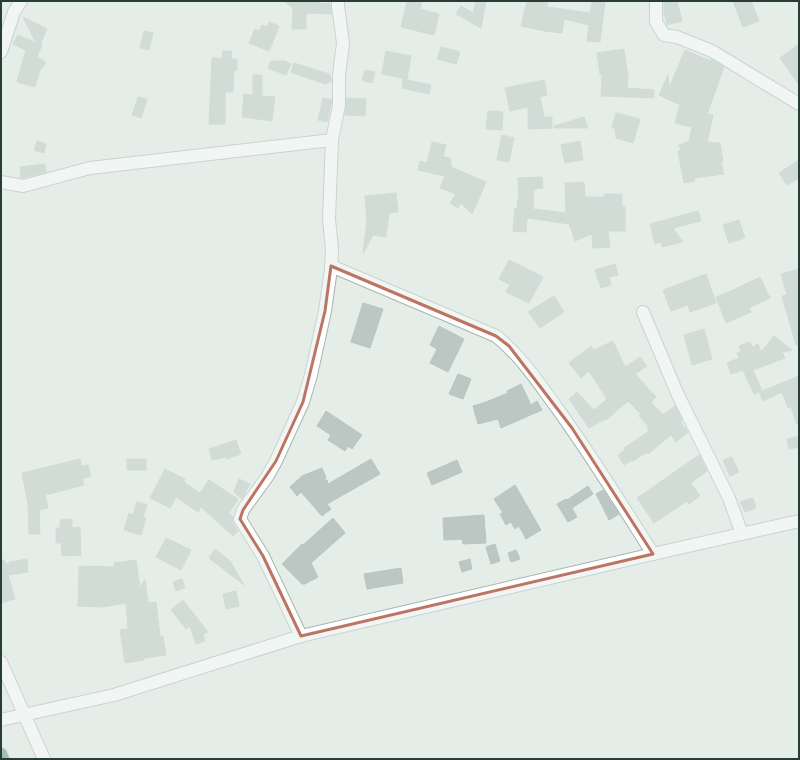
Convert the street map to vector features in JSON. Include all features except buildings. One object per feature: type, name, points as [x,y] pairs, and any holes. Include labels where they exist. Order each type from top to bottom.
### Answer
[{"type":"highway","points":[[1,754],[3,759]]},
{"type":"street","points":[[1,52],[14,12],[21,1]]},
{"type":"street","points":[[301,636],[263,556],[240,520],[243,510],[267,477],[276,461],[303,402],[311,376],[326,311],[332,249],[329,219],[332,140],[339,105],[343,43],[338,1]]},
{"type":"street","points":[[656,1],[656,22],[664,35],[677,37],[712,51],[799,104]]},
{"type":"street","points":[[1,182],[23,186],[90,168],[332,140]]},
{"type":"street","points":[[331,266],[496,336],[509,346],[527,367],[572,428],[653,554]]},
{"type":"street","points":[[643,312],[678,395],[730,498],[742,534]]},
{"type":"street","points":[[1,720],[114,695],[301,636],[653,554],[799,522]]},
{"type":"street","points":[[1,662],[44,759]]},
{"type":"highlighted area","points":[[331,266],[496,336],[509,346],[572,428],[653,554],[301,636],[263,556],[240,519],[243,510],[276,461],[303,402],[325,311]]}]
